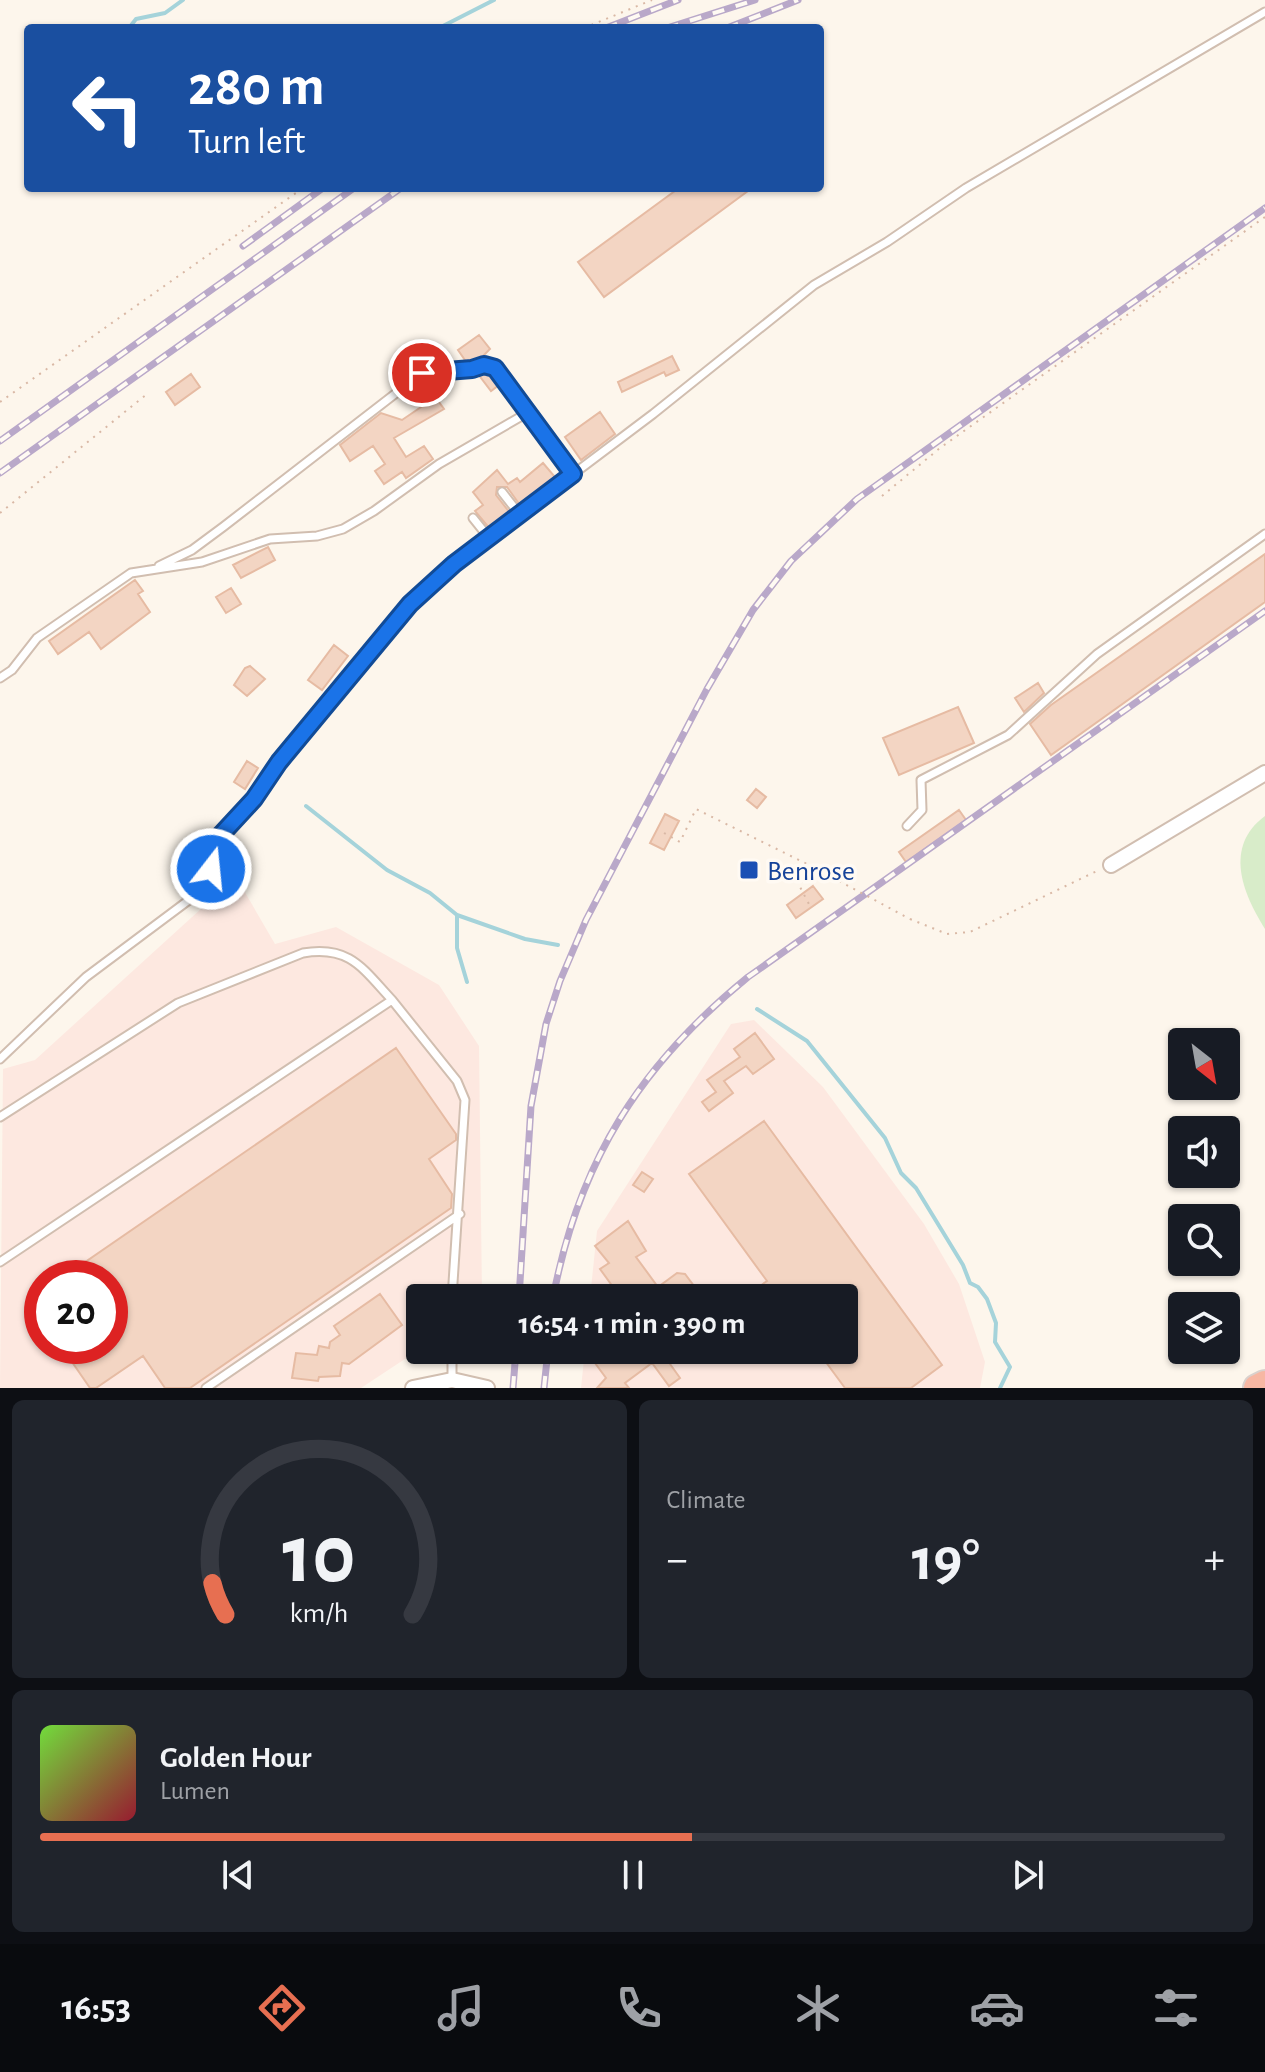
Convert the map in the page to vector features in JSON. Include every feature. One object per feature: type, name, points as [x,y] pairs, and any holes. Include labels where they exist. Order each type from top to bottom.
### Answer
[{"type":"street","points":[[1111,865],[1265,773]]},
{"type":"street","points":[[413,1388],[452,1384],[486,1388]]},
{"type":"lane","points":[[0,1059],[86,977],[201,891],[211,869],[217,839],[227,825],[254,799],[279,762],[339,693],[389,627],[454,564],[814,285],[887,242],[966,188],[1265,12]]},
{"type":"lane","points":[[147,571],[192,550],[422,373],[491,366],[573,474]]},
{"type":"lane","points":[[0,678],[12,670],[37,638],[131,573],[202,562],[270,539],[317,536],[343,529],[374,511],[439,464],[527,413]]},
{"type":"lane","points":[[502,492],[520,515]]},
{"type":"lane","points":[[473,518],[489,538]]},
{"type":"lane","points":[[907,826],[922,810],[921,780],[1008,735],[1097,654],[1265,534]]},
{"type":"lane","points":[[0,1117],[178,1003],[303,953],[323,949],[356,961],[392,1000],[457,1081],[465,1100],[453,1284]]},
{"type":"lane","points":[[0,1262],[392,1000]]},
{"type":"lane","points":[[206,1388],[460,1214]]},
{"type":"path","points":[[594,24],[652,0]]},
{"type":"path","points":[[0,402],[297,192]]},
{"type":"path","points":[[882,496],[940,448],[1265,217]]},
{"type":"path","points":[[0,513],[147,394]]},
{"type":"path","points":[[664,833],[680,842],[696,809],[910,919],[947,934],[970,932],[1065,884],[1111,865]]},
{"type":"path","points":[[810,906],[800,887],[811,866]]},
{"type":"shaded area","points":[[236,877],[275,944],[336,927],[439,985],[479,1046],[482,1284],[406,1284],[406,1358],[361,1388],[0,1388],[3,1069],[35,1060]]},
{"type":"shaded area","points":[[754,1020],[823,1087],[924,1224],[959,1284],[985,1362],[980,1388],[581,1388],[584,1364],[858,1364],[858,1284],[591,1284],[597,1231],[731,1024]]},
{"type":"green space","points":[[1265,816],[1265,929],[1244,886],[1241,856],[1252,828]]},
{"type":"building","points":[[674,192],[747,192],[604,297],[578,262]]},
{"type":"building","points":[[479,335],[490,349],[480,359],[467,363],[458,350]]},
{"type":"building","points":[[672,356],[679,370],[666,376],[664,372],[622,392],[618,382]]},
{"type":"building","points":[[490,373],[499,385],[491,391],[478,374]]},
{"type":"building","points":[[191,374],[200,387],[175,405],[166,392]]},
{"type":"building","points":[[423,380],[444,409],[394,438],[406,457],[424,446],[433,459],[406,478],[402,472],[384,484],[375,471],[385,464],[373,446],[350,461],[340,445],[381,413],[402,420],[424,405],[412,389]]},
{"type":"building","points":[[600,412],[615,434],[581,460],[565,437]]},
{"type":"building","points":[[543,463],[555,477],[520,505],[507,487],[497,487],[496,495],[510,513],[490,529],[475,511],[483,505],[473,492],[497,470],[508,484],[517,478],[520,482]]},
{"type":"building","points":[[268,547],[275,560],[241,578],[233,565]]},
{"type":"building","points":[[1265,554],[1265,602],[1051,755],[1030,724],[1051,705]]},
{"type":"building","points":[[135,580],[143,591],[138,594],[150,612],[101,649],[89,632],[58,654],[49,641]]},
{"type":"building","points":[[231,588],[241,604],[226,613],[216,597]]},
{"type":"building","points":[[334,645],[348,656],[322,690],[308,680]]},
{"type":"building","points":[[250,666],[265,679],[247,696],[234,685],[245,668]]},
{"type":"building","points":[[1038,683],[1044,693],[1024,712],[1015,698]]},
{"type":"building","points":[[958,707],[974,743],[899,775],[883,738]]},
{"type":"building","points":[[247,761],[258,768],[245,789],[234,782]]},
{"type":"building","points":[[756,789],[766,797],[757,808],[747,800]]},
{"type":"building","points":[[959,810],[966,820],[906,862],[899,852]]},
{"type":"building","points":[[665,814],[679,821],[664,850],[650,843]]},
{"type":"building","points":[[813,886],[823,899],[796,918],[787,905]]},
{"type":"building","points":[[755,1033],[774,1059],[753,1074],[746,1066],[724,1081],[733,1093],[709,1111],[702,1102],[716,1092],[707,1080],[740,1057],[734,1049]]},
{"type":"building","points":[[396,1048],[456,1134],[456,1140],[429,1159],[452,1194],[451,1208],[190,1388],[165,1388],[143,1356],[96,1388],[90,1388],[73,1364],[128,1364],[128,1260],[88,1260]]},
{"type":"building","points":[[764,1121],[942,1365],[911,1388],[845,1388],[827,1364],[858,1364],[858,1284],[763,1284],[767,1281],[689,1174]]},
{"type":"building","points":[[642,1172],[653,1179],[644,1192],[633,1185]]},
{"type":"building","points":[[628,1221],[646,1251],[636,1257],[656,1284],[611,1284],[600,1269],[609,1263],[595,1246]]},
{"type":"building","points":[[677,1273],[685,1274],[692,1284],[662,1284]]},
{"type":"building","points":[[380,1294],[402,1325],[349,1364],[342,1363],[340,1376],[319,1377],[318,1381],[292,1378],[296,1353],[317,1355],[319,1346],[329,1348],[330,1342],[340,1335],[334,1326]]},
{"type":"building","points":[[596,1364],[651,1364],[625,1383],[629,1388],[597,1388],[606,1378]]},
{"type":"building","points":[[653,1364],[670,1364],[680,1378],[669,1386]]},
{"type":"waterway","points":[[132,24],[136,19],[165,13],[183,0]]},
{"type":"waterway","points":[[447,24],[494,0]]},
{"type":"waterway","points":[[306,806],[387,870],[430,893],[457,915],[525,939],[558,945]]},
{"type":"waterway","points":[[457,915],[457,948],[467,982]]},
{"type":"waterway","points":[[757,1009],[807,1041],[885,1138],[901,1173],[916,1188],[963,1265],[970,1283],[978,1287],[987,1299],[996,1323],[995,1342],[1010,1367],[1000,1388]]},
{"type":"railway","points":[[616,24],[678,0]]},
{"type":"railway","points":[[680,24],[755,0]]},
{"type":"railway","points":[[737,24],[798,0]]},
{"type":"railway","points":[[243,246],[317,192]]},
{"type":"railway","points":[[0,441],[348,192]]},
{"type":"railway","points":[[0,473],[395,192]]},
{"type":"railway","points":[[520,1284],[531,1106],[546,1024],[560,981],[586,920],[707,689],[753,610],[791,561],[857,499],[1265,208]]},
{"type":"railway","points":[[556,1284],[579,1202],[620,1119],[646,1081],[710,1010],[748,977],[1265,611]]},
{"type":"railway","points":[[513,1388],[515,1364]]},
{"type":"railway","points":[[544,1388],[547,1364]]},
{"type":"place","name":"Benrose","points":[[749,870]]},
{"type":"route","points":[[211,869],[217,839],[227,825],[254,799],[279,762],[410,604],[454,564],[573,474],[495,368],[484,365],[472,369],[422,373]]}]
